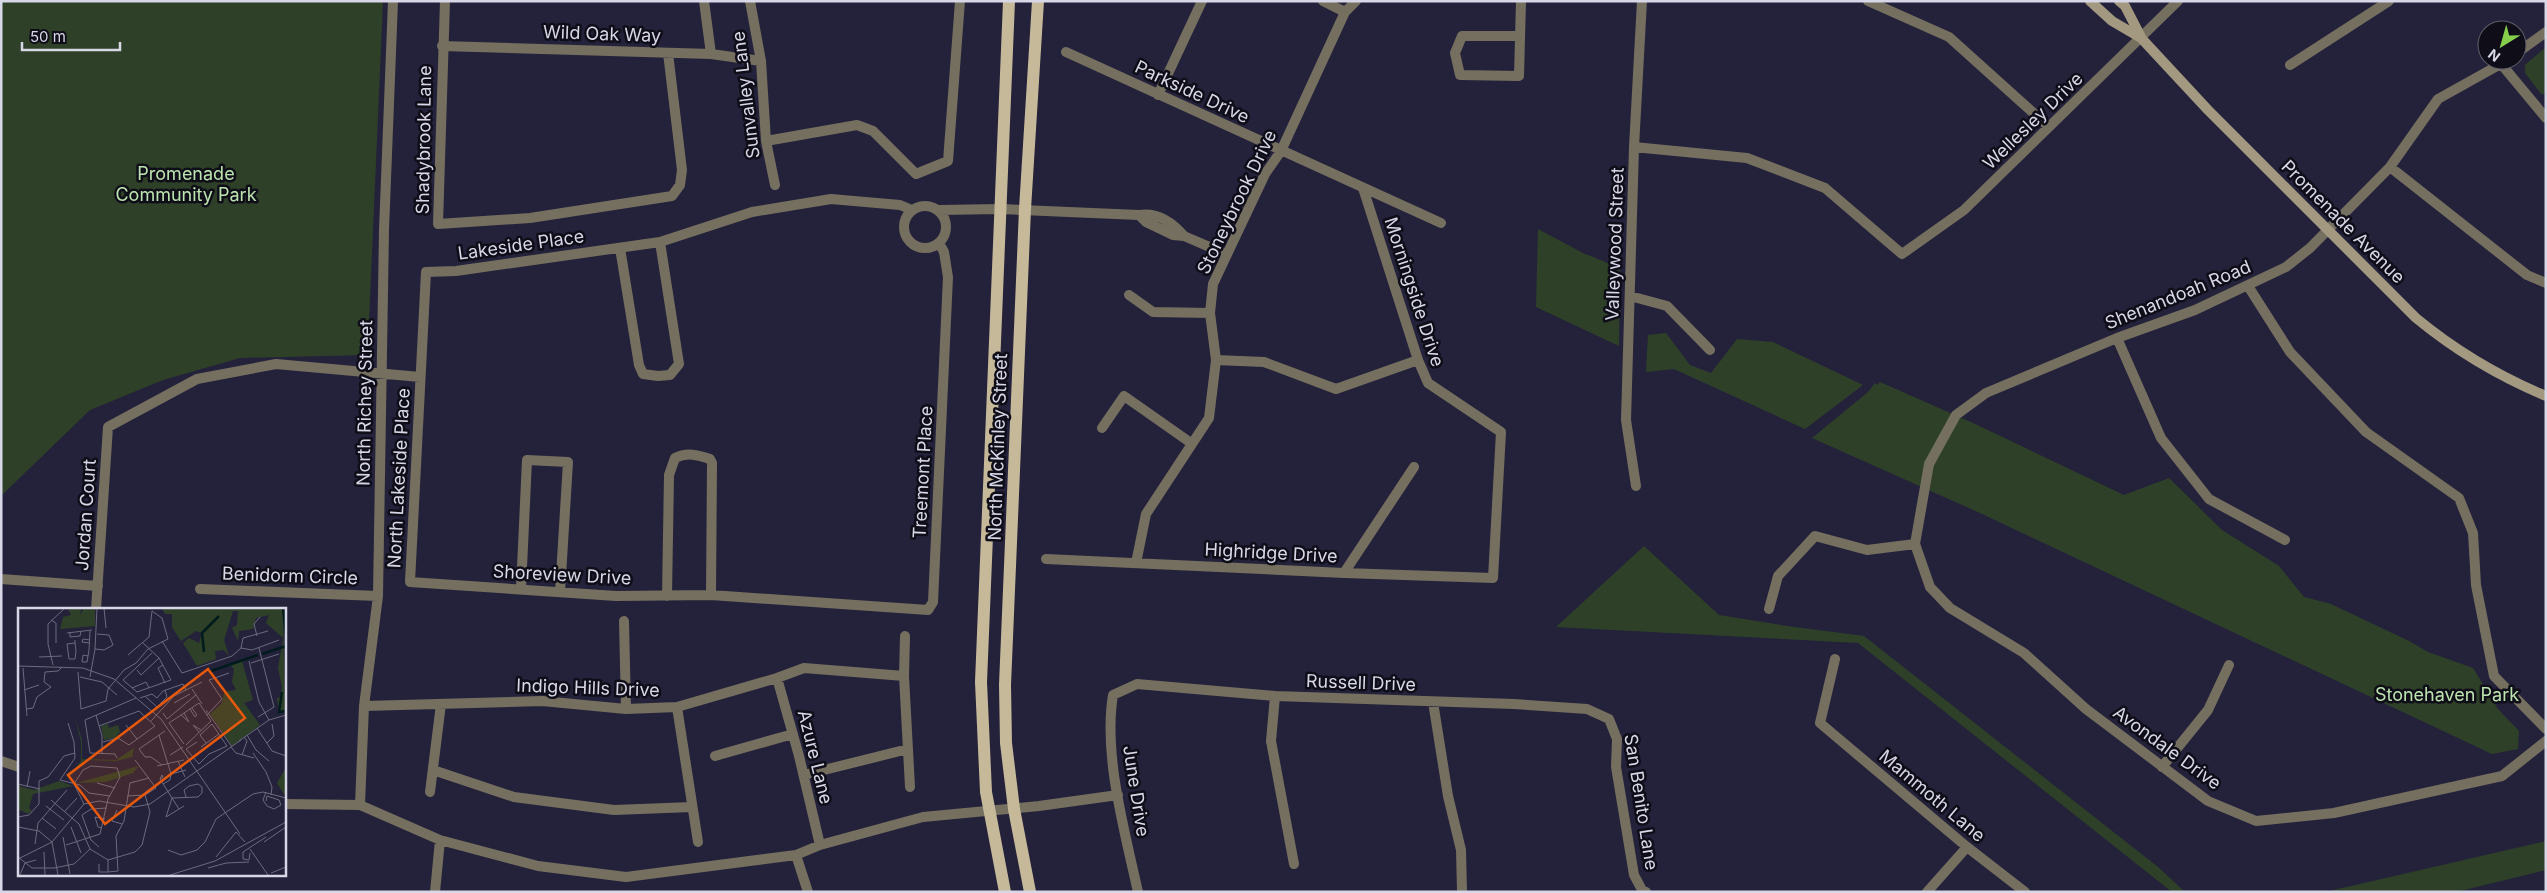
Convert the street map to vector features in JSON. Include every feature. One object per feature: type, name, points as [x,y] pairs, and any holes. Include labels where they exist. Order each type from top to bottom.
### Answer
[{"type":"main road","name":"North McKinley Street","points":[[1005,892],[989,811],[982,736],[981,682],[1009,1]]},
{"type":"main road","name":"North McKinley Street","points":[[1030,892],[1014,808],[1006,743],[1005,685],[1025,209],[1038,1]]},
{"type":"main road","name":"Promenade Avenue","points":[[2090,1],[2112,21],[2142,39]]},
{"type":"main road","name":"Promenade Avenue","points":[[2119,1],[2125,6],[2142,39],[2208,110],[2416,318],[2440,338],[2491,371],[2546,396]]},
{"type":"street","name":"North Richey Street","points":[[360,805],[364,706],[378,596],[384,230],[393,1]]},
{"type":"street","name":"Shadybrook Lane","points":[[445,1],[442,46],[438,224],[530,218],[672,196],[680,185],[682,170],[668,53]]},
{"type":"street","points":[[704,1],[711,54]]},
{"type":"street","name":"Sunvalley Lane","points":[[750,1],[761,60],[766,141],[775,185]]},
{"type":"street","points":[[766,141],[857,125],[872,131],[916,174],[948,161],[960,1]]},
{"type":"street","points":[[1158,94],[1202,1]]},
{"type":"street","points":[[1323,1],[1346,12]]},
{"type":"street","name":"Stoneybrook Drive","points":[[1136,562],[1146,514],[1209,418],[1216,360],[1210,313],[1213,284],[1265,174],[1281,151],[1346,12],[1356,1]]},
{"type":"street","points":[[1520,36],[1462,36],[1455,54],[1460,75],[1519,76],[1521,1]]},
{"type":"street","name":"Valleywood Street","points":[[1636,486],[1626,420],[1634,147],[1642,1]]},
{"type":"street","points":[[1868,1],[1949,37],[2049,127]]},
{"type":"street","name":"Wellesley Drive","points":[[1634,147],[1746,158],[1825,188],[1902,254],[1964,210],[2142,39],[2178,1]]},
{"type":"street","points":[[2290,65],[2389,1]]},
{"type":"street","points":[[2527,46],[2546,32]]},
{"type":"street","name":"Wild Oak Way","points":[[442,46],[711,54],[761,60]]},
{"type":"street","name":"Parkside Drive","points":[[1066,52],[1441,223]]},
{"type":"street","name":"Shenandoah Road","points":[[1915,544],[1930,464],[1956,415],[1986,393],[2117,338],[2194,310],[2286,267],[2328,230],[2390,167],[2438,99],[2491,70]]},
{"type":"street","points":[[2511,70],[2546,118]]},
{"type":"street","points":[[2390,167],[2526,275],[2546,283]]},
{"type":"street","name":"Morningside Drive","points":[[1363,188],[1418,360],[1428,383],[1500,432],[1493,578]]},
{"type":"street","name":"Lakeside Place","points":[[426,272],[456,271],[660,242],[752,212],[831,199],[900,205],[912,210],[925,206],[938,210],[1001,208],[1139,215],[1151,213],[1166,221],[1184,236],[1226,254]]},
{"type":"street","points":[[912,210],[904,220],[904,234],[908,240],[919,248],[926,249],[940,243],[944,237],[946,223],[938,210]]},
{"type":"street","points":[[620,248],[639,365],[643,374],[658,376],[670,374],[678,364],[660,242]]},
{"type":"street","name":"Treemont Place","points":[[835,604],[928,610],[932,602],[948,277],[944,252],[940,243]]},
{"type":"street","name":"North Lakeside Place","points":[[410,582],[426,272]]},
{"type":"street","points":[[2248,286],[2290,352],[2366,432],[2459,498],[2473,533],[2476,586],[2494,676],[2546,729]]},
{"type":"street","points":[[1130,295],[1153,312],[1210,313]]},
{"type":"street","points":[[1630,296],[1667,306],[1710,350]]},
{"type":"street","points":[[2117,338],[2161,438],[2209,500],[2285,540]]},
{"type":"street","points":[[1216,360],[1264,362],[1336,389],[1418,360]]},
{"type":"street","name":"North Lakeside Place","points":[[112,425],[197,379],[276,364],[420,377]]},
{"type":"street","points":[[1102,428],[1124,396],[1192,443]]},
{"type":"street","name":"Jordan Court","points":[[96,608],[108,427],[112,425]]},
{"type":"street","points":[[667,596],[670,475],[675,458],[682,454],[698,455],[710,459],[712,463],[712,595]]},
{"type":"street","points":[[521,590],[527,460],[568,462],[560,592]]},
{"type":"street","points":[[1344,574],[1414,467]]},
{"type":"street","points":[[1768,609],[1778,576],[1815,536],[1867,550],[1915,544]]},
{"type":"street","name":"Avondale Drive","points":[[1915,544],[1930,586],[1950,608],[2024,653],[2086,709],[2208,801],[2256,821],[2334,813],[2502,776],[2546,741]]},
{"type":"street","name":"Highridge Drive","points":[[1046,559],[1136,562],[1344,574],[1493,578]]},
{"type":"street","points":[[1,579],[98,586]]},
{"type":"street","name":"Shoreview Drive","points":[[410,582],[616,596],[712,595],[835,604]]},
{"type":"street","name":"Benidorm Circle","points":[[200,589],[378,596]]},
{"type":"street","points":[[624,621],[626,709]]},
{"type":"street","points":[[905,636],[904,676],[910,787]]},
{"type":"street","name":"Mammoth Lane","points":[[1835,659],[1820,723],[1967,847],[2025,892]]},
{"type":"street","points":[[2162,767],[2208,710],[2229,666]]},
{"type":"street","name":"Indigo Hills Drive","points":[[364,706],[542,701],[626,709],[678,707],[777,678],[804,668],[904,676]]},
{"type":"street","name":"Azure Lane","points":[[777,678],[804,775],[820,845]]},
{"type":"street","name":"Russell Drive","points":[[1113,695],[1137,684],[1275,696],[1514,704],[1587,709],[1609,719]]},
{"type":"street","name":"June Drive","points":[[1113,695],[1109,719],[1118,794],[1138,892]]},
{"type":"street","points":[[1275,696],[1271,741],[1294,864]]},
{"type":"street","points":[[1432,702],[1448,796],[1461,850],[1462,892]]},
{"type":"street","points":[[430,792],[441,704]]},
{"type":"street","points":[[678,707],[698,842]]},
{"type":"street","name":"San Benito Lane","points":[[1609,719],[1617,739],[1616,767],[1634,874],[1644,891]]},
{"type":"street","points":[[715,756],[793,734]]},
{"type":"street","points":[[804,775],[908,749]]},
{"type":"street","points":[[1,761],[18,767]]},
{"type":"street","points":[[433,770],[514,797],[614,810],[692,807]]},
{"type":"street","points":[[285,804],[360,805],[440,840],[538,866],[626,877],[796,855],[820,845],[923,817],[989,811],[1118,794]]},
{"type":"street","points":[[435,892],[440,840]]},
{"type":"street","points":[[1927,892],[1967,847]]},
{"type":"street","points":[[796,855],[808,892]]},
{"type":"green space","name":"Promenade Community Park","points":[[1,1],[383,1],[368,344],[366,345],[365,355],[240,358],[163,380],[90,410],[3,494],[1,492]]},
{"type":"green space","points":[[2546,47],[2546,92],[2542,95],[2525,73],[2527,63]]},
{"type":"green space","points":[[1538,229],[1583,253],[1620,268],[1619,346],[1536,307]]},
{"type":"green space","points":[[1666,333],[1690,365],[1711,373],[1737,339],[1773,342],[1863,385],[1805,429],[1674,369],[1646,372],[1648,335]]},
{"type":"green space","name":"Stonehaven Park","points":[[1880,382],[1973,423],[2124,495],[2169,478],[2222,530],[2279,566],[2304,597],[2331,604],[2428,652],[2473,668],[2498,709],[2519,731],[2518,749],[2492,754],[1980,513],[1812,438],[1868,392],[1875,383],[1877,385]]},
{"type":"green space","points":[[1644,546],[1719,615],[1864,636],[2158,867],[2185,892],[2172,892],[1858,643],[1556,627]]},
{"type":"green space","points":[[2546,841],[2546,870],[2456,892],[2325,892]]}]
